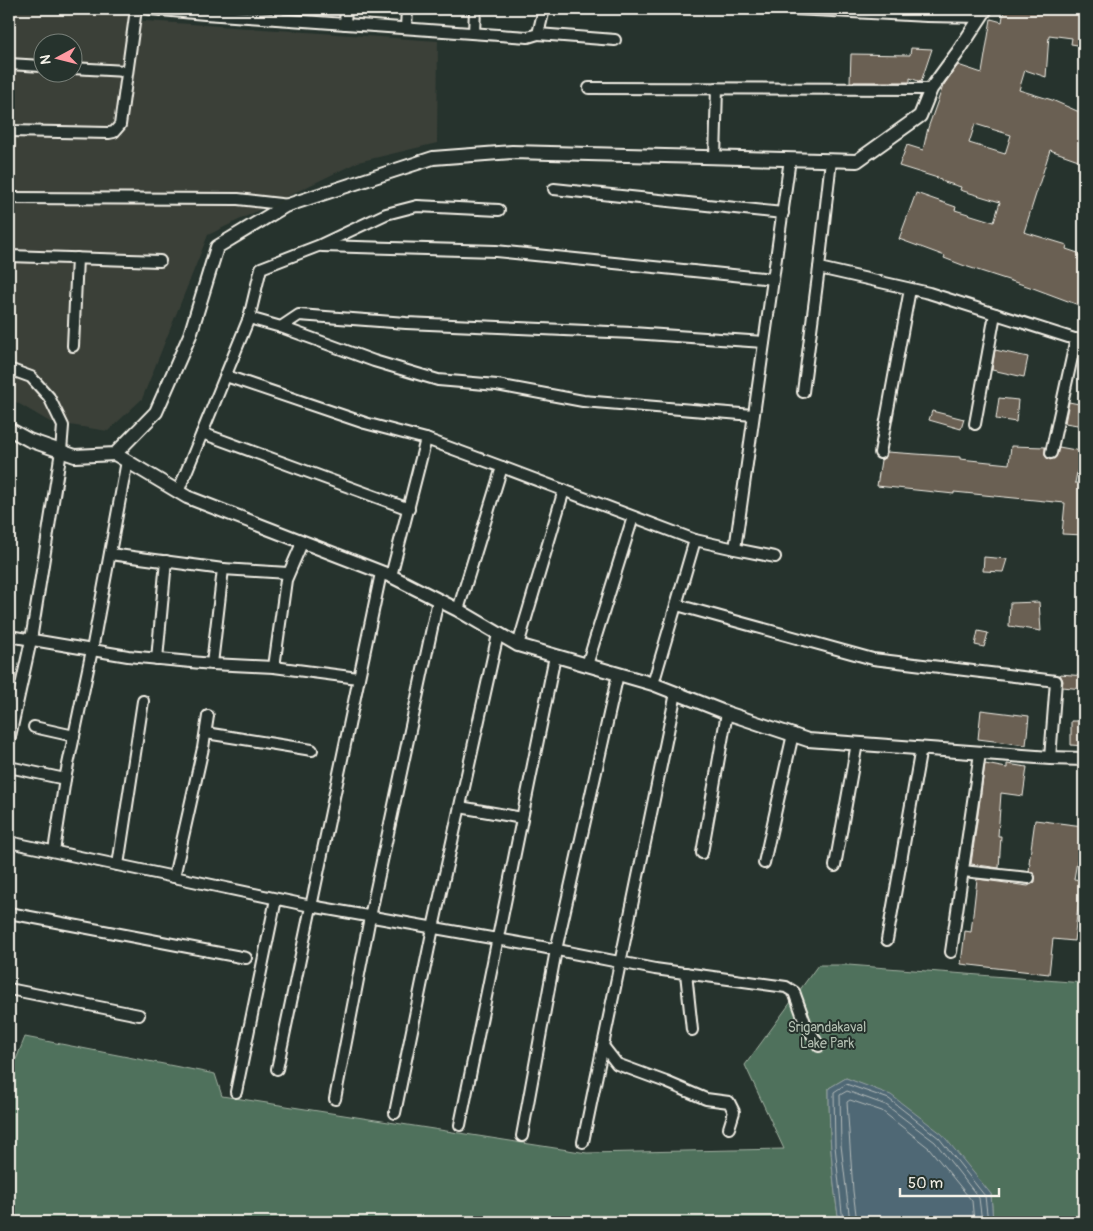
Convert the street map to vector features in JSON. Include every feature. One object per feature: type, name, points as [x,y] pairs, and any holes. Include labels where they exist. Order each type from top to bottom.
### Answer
[{"type":"street","points":[[9,131],[114,132],[120,125],[136,9]]},
{"type":"street","points":[[150,9],[277,14],[345,24],[528,37],[538,34],[615,40]]},
{"type":"street","points":[[345,24],[346,9]]},
{"type":"street","points":[[406,28],[407,9]]},
{"type":"street","points":[[474,33],[475,9]]},
{"type":"street","points":[[538,34],[544,9]]},
{"type":"street","points":[[795,9],[927,16],[984,13]]},
{"type":"street","points":[[115,454],[156,412],[190,335],[217,248],[289,205],[433,158],[512,152],[857,161],[920,116],[931,89],[984,13]]},
{"type":"street","points":[[9,64],[32,65]]},
{"type":"street","points":[[82,69],[126,71]]},
{"type":"street","points":[[589,88],[931,89]]},
{"type":"street","points":[[715,158],[718,88]]},
{"type":"street","points":[[735,549],[790,159]]},
{"type":"street","points":[[803,392],[831,160]]},
{"type":"street","points":[[554,189],[783,212]]},
{"type":"street","points":[[9,198],[238,199],[289,205]]},
{"type":"street","points":[[178,492],[249,318],[261,268],[318,246],[386,214],[417,206],[499,210]]},
{"type":"street","points":[[318,246],[496,251],[773,279]]},
{"type":"street","points":[[9,256],[160,261]]},
{"type":"street","points":[[73,346],[77,258]]},
{"type":"street","points":[[819,268],[929,293],[1080,341],[1051,453]]},
{"type":"street","points":[[880,453],[910,289]]},
{"type":"street","points":[[975,424],[995,314]]},
{"type":"street","points":[[281,327],[299,315],[406,323],[632,332],[764,342]]},
{"type":"street","points":[[249,318],[281,327],[374,361],[438,380],[497,385],[583,401],[753,415]]},
{"type":"street","points":[[9,369],[31,377],[49,397],[63,426],[61,451],[31,640],[9,741]]},
{"type":"street","points":[[226,376],[365,423],[426,439],[695,540],[775,556]]},
{"type":"street","points":[[9,428],[29,440],[75,456],[115,454],[187,497],[386,574],[458,610],[518,645],[653,684],[727,713],[808,740],[1084,759]]},
{"type":"street","points":[[202,433],[409,509]]},
{"type":"street","points":[[277,1068],[358,678],[386,574],[409,509],[426,439]]},
{"type":"street","points":[[54,851],[65,779],[92,650],[127,461]]},
{"type":"street","points":[[458,610],[502,467]]},
{"type":"street","points":[[518,645],[564,490]]},
{"type":"street","points":[[586,665],[633,517]]},
{"type":"street","points":[[653,684],[695,540]]},
{"type":"street","points":[[274,667],[288,573],[302,543]]},
{"type":"street","points":[[110,554],[222,569],[288,573]]},
{"type":"street","points":[[158,659],[166,562]]},
{"type":"street","points":[[212,664],[222,569]]},
{"type":"street","points":[[335,1099],[370,917],[438,600]]},
{"type":"street","points":[[677,605],[874,659],[1056,681],[1050,758]]},
{"type":"street","points":[[394,1113],[498,634]]},
{"type":"street","points":[[9,636],[158,659],[274,667],[358,678]]},
{"type":"street","points":[[460,1125],[555,656]]},
{"type":"street","points":[[522,1136],[556,950],[618,674]]},
{"type":"street","points":[[583,1142],[676,693]]},
{"type":"street","points":[[118,865],[143,701]]},
{"type":"street","points":[[702,854],[727,713]]},
{"type":"street","points":[[174,877],[206,733],[208,716]]},
{"type":"street","points":[[34,727],[74,736]]},
{"type":"street","points":[[206,733],[312,750]]},
{"type":"street","points":[[764,864],[793,734]]},
{"type":"street","points":[[835,866],[857,743]]},
{"type":"street","points":[[887,940],[921,748]]},
{"type":"street","points":[[952,952],[980,753]]},
{"type":"street","points":[[9,767],[65,779]]},
{"type":"street","points":[[460,807],[522,818]]},
{"type":"street","points":[[9,842],[311,906],[620,962],[786,987],[794,992],[806,1025],[819,1046]]},
{"type":"street","points":[[963,870],[1029,878]]},
{"type":"street","points":[[236,1092],[276,899]]},
{"type":"street","points":[[9,913],[246,958]]},
{"type":"street","points":[[686,973],[692,1030]]},
{"type":"street","points":[[9,989],[140,1015]]},
{"type":"street","points":[[603,1046],[617,1064],[706,1099],[729,1102],[734,1112],[729,1128]]},
{"type":"shaded area","points":[[9,9],[133,9],[132,20],[438,41],[437,143],[358,162],[208,235],[142,399],[108,431],[50,422],[9,398]]},
{"type":"green space","name":"Srigandakaval Lake Park","points":[[818,965],[848,965],[1084,983],[1084,1222],[993,1222],[991,1194],[868,1087],[846,1078],[829,1088],[831,1155],[839,1222],[9,1222],[9,1063],[15,1062],[25,1037],[215,1074],[222,1096],[587,1153],[784,1149],[745,1065]]},
{"type":"water","points":[[846,1078],[891,1095],[942,1134],[991,1194],[993,1222],[839,1222],[831,1155],[829,1088]]},
{"type":"building","points":[[1004,9],[1084,9],[1084,46],[1071,44],[1072,38],[1049,35],[1046,77],[1025,70],[1019,90],[1052,100],[1084,114],[1084,162],[1050,150],[1024,232],[1067,245],[1066,249],[1084,255],[1084,307],[965,266],[944,258],[945,256],[899,239],[916,193],[956,207],[955,210],[994,222],[1000,202],[960,190],[961,187],[941,181],[941,179],[899,166],[907,145],[923,150],[928,128],[943,86],[958,65],[982,73],[991,19],[1002,22]],"holes":[[[975,124],[1011,135],[1005,154],[969,143]]]},
{"type":"building","points":[[911,48],[932,49],[921,82],[910,78],[910,82],[850,82],[851,54],[910,55]]},
{"type":"building","points":[[995,350],[1028,357],[1024,377],[992,370]]},
{"type":"building","points":[[999,398],[1018,400],[1016,422],[996,419]]},
{"type":"building","points":[[1069,402],[1084,405],[1084,426],[1065,423]]},
{"type":"building","points":[[932,411],[964,419],[961,429],[929,420]]},
{"type":"building","points":[[1011,446],[1045,447],[1045,456],[1050,460],[1056,457],[1059,447],[1081,451],[1075,483],[1084,484],[1084,535],[1062,534],[1065,503],[877,486],[881,460],[886,457],[887,452],[960,457],[960,459],[1009,464]]},
{"type":"building","points":[[984,557],[1007,559],[1003,572],[983,571]]},
{"type":"building","points":[[1039,602],[1041,631],[1009,626],[1010,603]]},
{"type":"building","points":[[978,631],[988,633],[984,647],[975,645]]},
{"type":"building","points":[[1060,674],[1084,676],[1083,689],[1062,687],[1063,681]]},
{"type":"building","points":[[981,710],[1029,716],[1026,745],[978,739]]},
{"type":"building","points":[[1071,721],[1084,721],[1084,746],[1071,745]]},
{"type":"building","points":[[985,764],[1007,768],[1007,764],[1027,767],[1023,796],[1001,793],[998,836],[1001,836],[999,868],[971,864]]},
{"type":"building","points":[[1035,820],[1083,826],[1074,879],[1081,880],[1074,941],[1053,939],[1049,974],[961,964],[965,931],[971,932],[977,879],[1028,886],[1035,882],[1035,876],[1029,871],[1029,863]]}]
